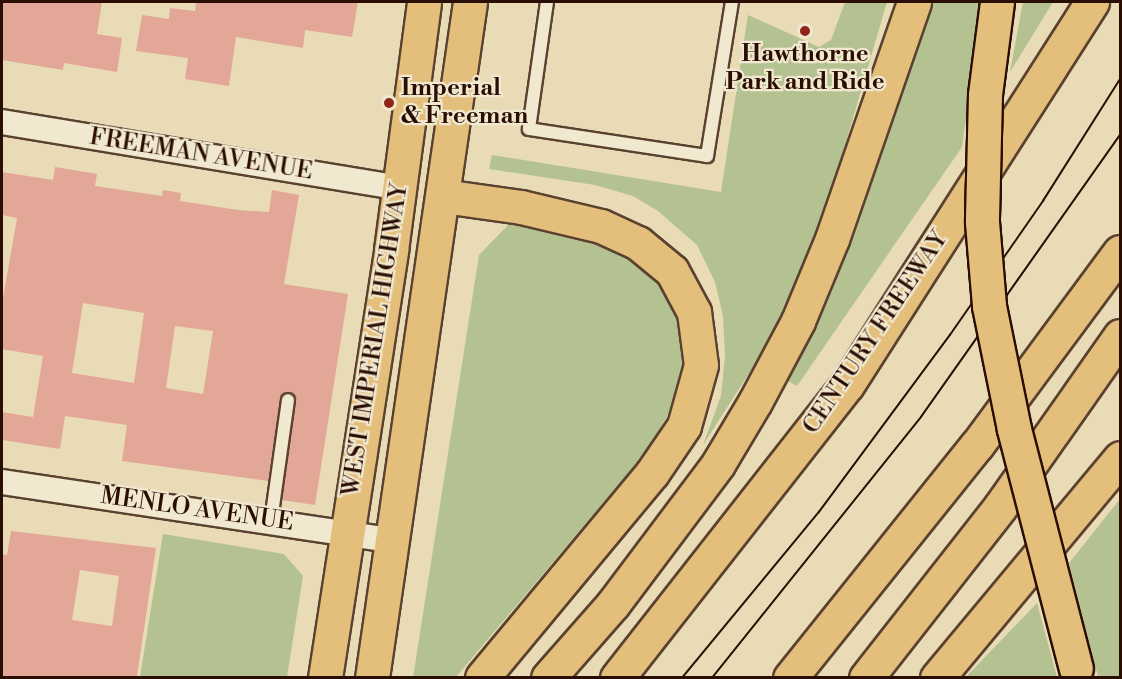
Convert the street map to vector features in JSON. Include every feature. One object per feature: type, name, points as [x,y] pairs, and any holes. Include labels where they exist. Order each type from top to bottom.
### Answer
[{"type":"main road","name":"WEST IMPERIAL HIGHWAY","points":[[325,678],[400,188],[424,2]]},
{"type":"main road","name":"WEST IMPERIAL HIGHWAY","points":[[372,678],[470,2]]},
{"type":"main road","points":[[548,678],[613,604],[718,464],[755,402],[798,321],[832,239],[914,2]]},
{"type":"main road","points":[[997,2],[985,95],[982,222],[989,306],[1014,429],[1077,673]]},
{"type":"main road","name":"CENTURY FREEWAY","points":[[616,678],[847,385],[1092,2]]},
{"type":"main road","points":[[400,188],[533,210],[601,226],[638,243],[672,271],[694,312],[701,365],[684,426],[652,473],[482,678]]},
{"type":"main road","points":[[790,678],[977,445],[1120,252]]},
{"type":"main road","points":[[867,678],[1000,507],[1120,336]]},
{"type":"main road","points":[[937,678],[1120,458]]},
{"type":"street","name":"FREEMAN AVENUE","points":[[2,122],[400,188]]},
{"type":"street","name":"MENLO AVENUE","points":[[2,482],[392,540]]},
{"type":"lane","points":[[547,2],[529,129],[707,156],[732,2]]},
{"type":"lane","points":[[271,521],[288,400]]},
{"type":"green space","points":[[845,2],[887,2],[826,210],[800,281],[775,333],[703,445],[721,396],[725,356],[723,316],[715,282],[697,245],[658,211],[633,196],[595,185],[489,169],[492,155],[721,192],[748,15],[819,47],[831,40]]},
{"type":"green space","points":[[933,2],[983,2],[962,147],[797,386],[784,379],[866,191]]},
{"type":"green space","points":[[1023,2],[1053,2],[1010,72]]},
{"type":"green space","points":[[535,222],[621,244],[665,282],[678,310],[685,373],[680,394],[646,452],[456,677],[413,678],[479,255],[510,223]]},
{"type":"green space","points":[[1120,499],[1120,677],[1098,677],[1069,563]]},
{"type":"green space","points":[[163,534],[284,554],[303,576],[287,677],[140,677]]},
{"type":"green space","points":[[1037,603],[1057,677],[966,677]]},
{"type":"building","points":[[2,2],[102,2],[97,34],[122,38],[117,72],[64,63],[63,70],[2,60]]},
{"type":"building","points":[[196,2],[358,2],[352,37],[305,30],[303,48],[236,37],[229,86],[185,79],[188,58],[136,51],[142,15],[169,19],[170,8],[195,11]]},
{"type":"building","points":[[55,167],[97,174],[95,186],[162,196],[163,190],[181,193],[180,201],[238,210],[269,212],[272,190],[299,195],[284,284],[348,294],[315,505],[282,500],[296,401],[290,392],[280,399],[268,481],[122,461],[127,425],[65,416],[60,449],[2,440],[2,412],[33,417],[43,356],[2,349],[2,304],[17,218],[2,215],[2,172],[53,180]],"holes":[[[83,303],[144,313],[134,383],[72,373]],[[175,326],[213,331],[203,394],[166,388]]]},
{"type":"building","points":[[11,531],[156,548],[137,676],[2,678],[2,554],[7,555]],"holes":[[[80,570],[119,576],[112,626],[72,620]]]},
{"type":"tram line","points":[[682,678],[819,512],[950,335],[1043,201],[1120,79]]},
{"type":"tram line","points":[[712,678],[921,417],[1120,135]]},
{"type":"place","name":"Hawthorne Park and Ride","points":[[805,31]]},
{"type":"place","name":"Imperial & Freeman","points":[[389,103]]}]
